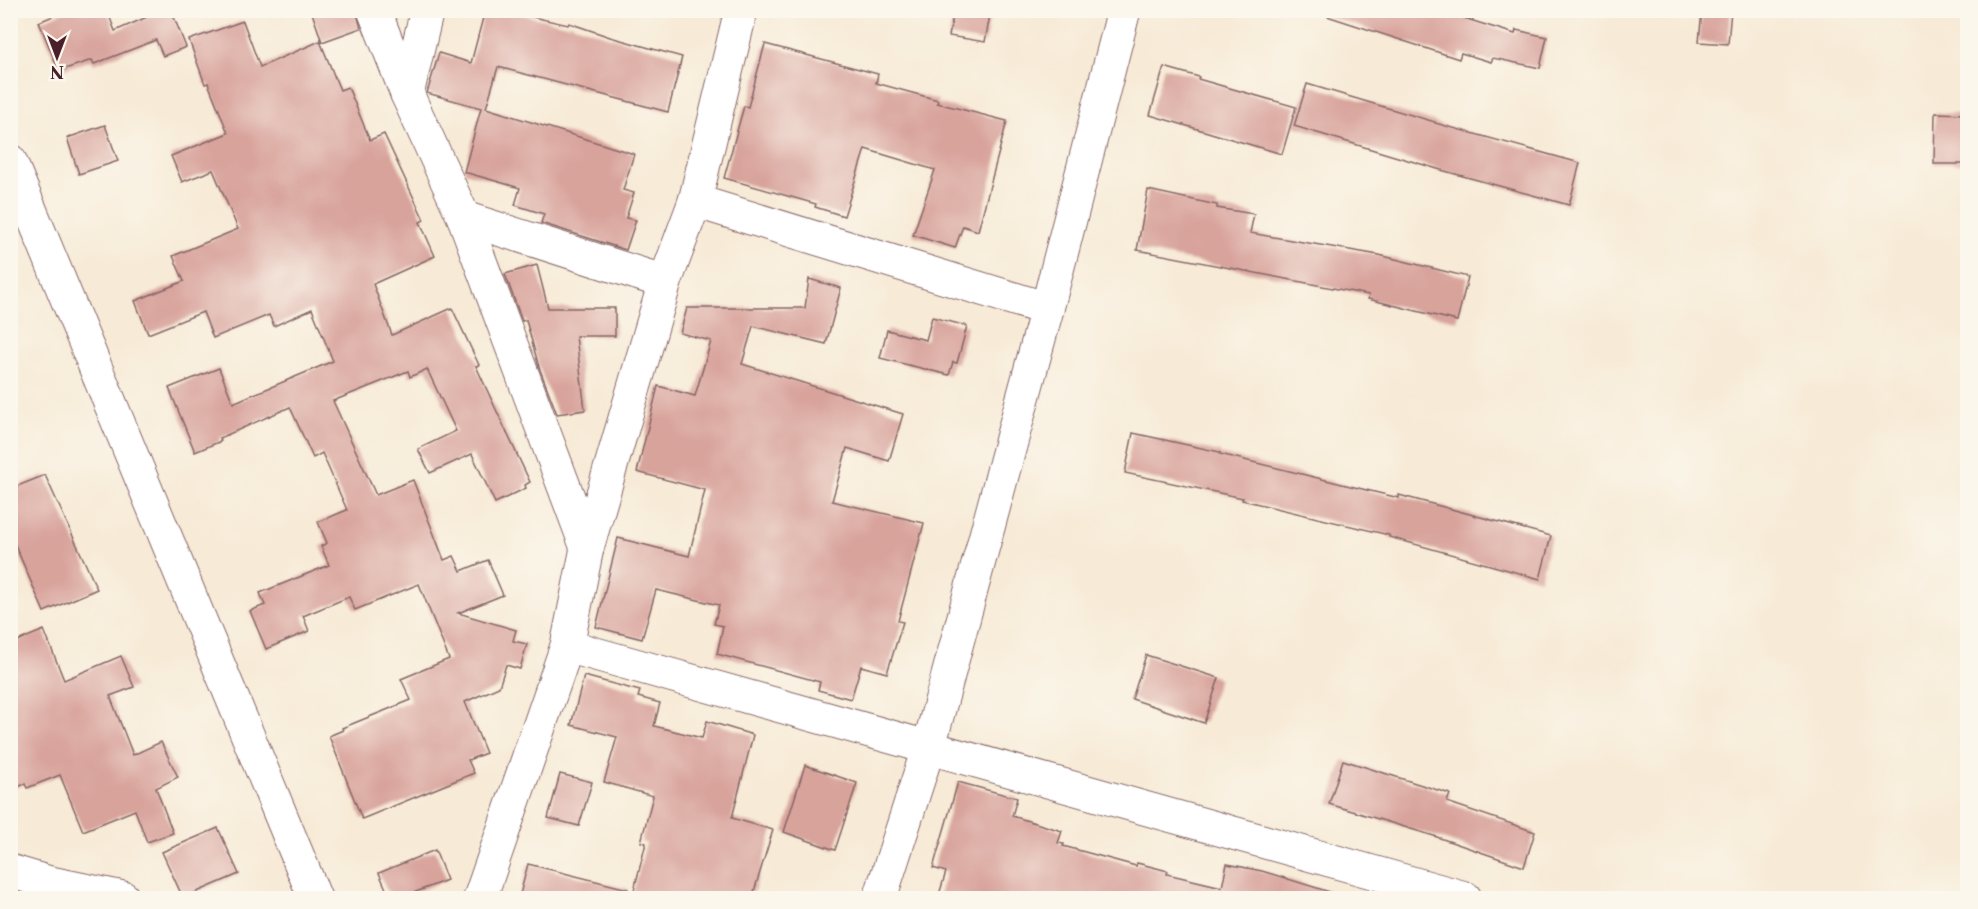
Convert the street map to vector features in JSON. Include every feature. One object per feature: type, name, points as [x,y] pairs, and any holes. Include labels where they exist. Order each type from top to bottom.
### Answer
[{"type":"street","points":[[374,10],[407,94],[464,218],[587,548]]},
{"type":"street","points":[[407,94],[427,10]]},
{"type":"street","points":[[480,898],[567,646],[587,548],[665,282],[695,201],[741,10]]},
{"type":"street","points":[[880,898],[929,746],[1047,309],[1124,10]]},
{"type":"street","points":[[10,161],[315,898]]},
{"type":"street","points":[[695,201],[1047,309]]},
{"type":"street","points":[[464,218],[665,282]]},
{"type":"street","points":[[567,646],[1465,898]]},
{"type":"street","points":[[10,871],[50,883],[123,898]]},
{"type":"building","points":[[67,10],[107,10],[115,31],[163,10],[171,10],[186,47],[163,56],[156,40],[94,64],[92,60],[59,71],[39,22]]},
{"type":"building","points":[[311,10],[356,10],[361,28],[322,42]]},
{"type":"building","points":[[485,10],[502,10],[568,25],[569,23],[682,57],[668,112],[498,67],[486,108],[634,154],[623,190],[634,193],[626,218],[636,220],[626,250],[541,223],[544,214],[515,205],[520,188],[464,172],[481,108],[427,93],[439,53],[471,63]]},
{"type":"building","points":[[954,10],[991,10],[985,42],[949,36]]},
{"type":"building","points":[[1328,10],[1438,10],[1515,34],[1516,30],[1547,37],[1540,68],[1493,58],[1491,62],[1461,53],[1459,59],[1327,16]]},
{"type":"building","points":[[1702,10],[1731,10],[1728,44],[1699,42]]},
{"type":"building","points":[[243,21],[260,67],[320,41],[340,90],[348,87],[370,140],[384,134],[424,220],[420,222],[435,256],[373,284],[392,335],[452,308],[479,365],[476,366],[530,482],[525,485],[526,488],[495,503],[472,454],[430,473],[418,449],[456,431],[427,369],[410,377],[408,371],[333,401],[376,495],[413,480],[444,560],[454,556],[461,571],[488,560],[503,595],[458,613],[516,630],[513,641],[527,644],[520,669],[506,665],[499,687],[465,702],[486,753],[468,760],[474,773],[362,819],[329,736],[343,730],[342,728],[411,700],[401,679],[449,659],[419,584],[355,610],[349,597],[303,616],[309,631],[266,649],[250,611],[265,605],[260,593],[329,565],[321,546],[327,543],[318,522],[347,510],[322,453],[313,458],[290,407],[220,438],[221,441],[195,452],[169,388],[219,368],[233,403],[333,361],[312,309],[274,326],[269,315],[213,338],[203,312],[148,334],[135,301],[184,281],[173,256],[238,229],[213,170],[182,182],[171,156],[228,133],[208,83],[205,84],[189,40]]},
{"type":"building","points":[[765,44],[878,74],[876,83],[938,100],[937,103],[1007,121],[978,231],[963,226],[955,248],[913,235],[935,170],[865,149],[844,216],[815,207],[816,204],[724,178],[744,106],[748,107]]},
{"type":"building","points":[[1164,67],[1296,107],[1282,154],[1150,115]]},
{"type":"building","points":[[1307,84],[1435,123],[1580,163],[1569,205],[1294,126]]},
{"type":"building","points":[[1935,113],[1968,114],[1968,164],[1934,164]]},
{"type":"building","points":[[105,125],[118,161],[79,174],[67,138]]},
{"type":"building","points":[[1148,190],[1217,205],[1217,208],[1254,214],[1250,233],[1379,255],[1468,277],[1457,321],[1368,299],[1369,295],[1137,250]]},
{"type":"building","points":[[537,265],[548,308],[615,308],[615,336],[576,336],[585,410],[557,414],[539,367],[526,320],[522,321],[505,274]]},
{"type":"building","points":[[809,279],[841,288],[826,344],[753,326],[742,364],[903,414],[889,461],[847,448],[832,501],[924,523],[898,621],[903,622],[887,673],[861,666],[851,699],[818,690],[820,682],[717,654],[723,626],[714,624],[719,605],[656,590],[642,639],[596,627],[618,538],[689,556],[705,490],[637,472],[658,386],[695,396],[711,341],[680,333],[687,308],[805,308]]},
{"type":"building","points":[[932,317],[967,326],[957,363],[953,362],[949,375],[880,358],[887,330],[926,340]]},
{"type":"building","points":[[1133,433],[1220,452],[1220,454],[1399,498],[1399,495],[1551,536],[1540,579],[1389,537],[1389,535],[1242,500],[1243,498],[1125,473]]},
{"type":"building","points":[[45,475],[97,589],[44,612],[10,533],[10,489]]},
{"type":"building","points":[[44,630],[64,680],[121,656],[134,687],[110,696],[133,755],[161,742],[178,777],[156,788],[173,833],[147,842],[135,810],[83,831],[60,775],[27,788],[25,784],[10,790],[10,644]]},
{"type":"building","points":[[1146,655],[1219,678],[1204,723],[1132,699]]},
{"type":"building","points":[[584,676],[640,691],[638,697],[660,703],[654,726],[702,738],[707,721],[753,735],[732,818],[773,830],[752,898],[632,898],[646,843],[641,842],[653,796],[604,782],[617,737],[571,725]]},
{"type":"building","points":[[1343,760],[1450,794],[1447,802],[1535,832],[1524,867],[1434,836],[1329,804]]},
{"type":"building","points":[[805,765],[857,783],[835,850],[784,832]]},
{"type":"building","points":[[560,774],[592,782],[579,826],[548,818]]},
{"type":"building","points":[[958,782],[1017,798],[1012,816],[1062,831],[1058,843],[1064,844],[1063,846],[1136,866],[1137,863],[1168,871],[1167,874],[1222,887],[1227,864],[1262,871],[1330,892],[1329,898],[938,898],[946,872],[933,868]]},
{"type":"building","points":[[218,828],[239,874],[183,898],[162,852]]},
{"type":"building","points":[[435,850],[447,880],[400,898],[390,898],[379,873]]},
{"type":"building","points":[[528,864],[628,889],[627,898],[519,898]]}]
